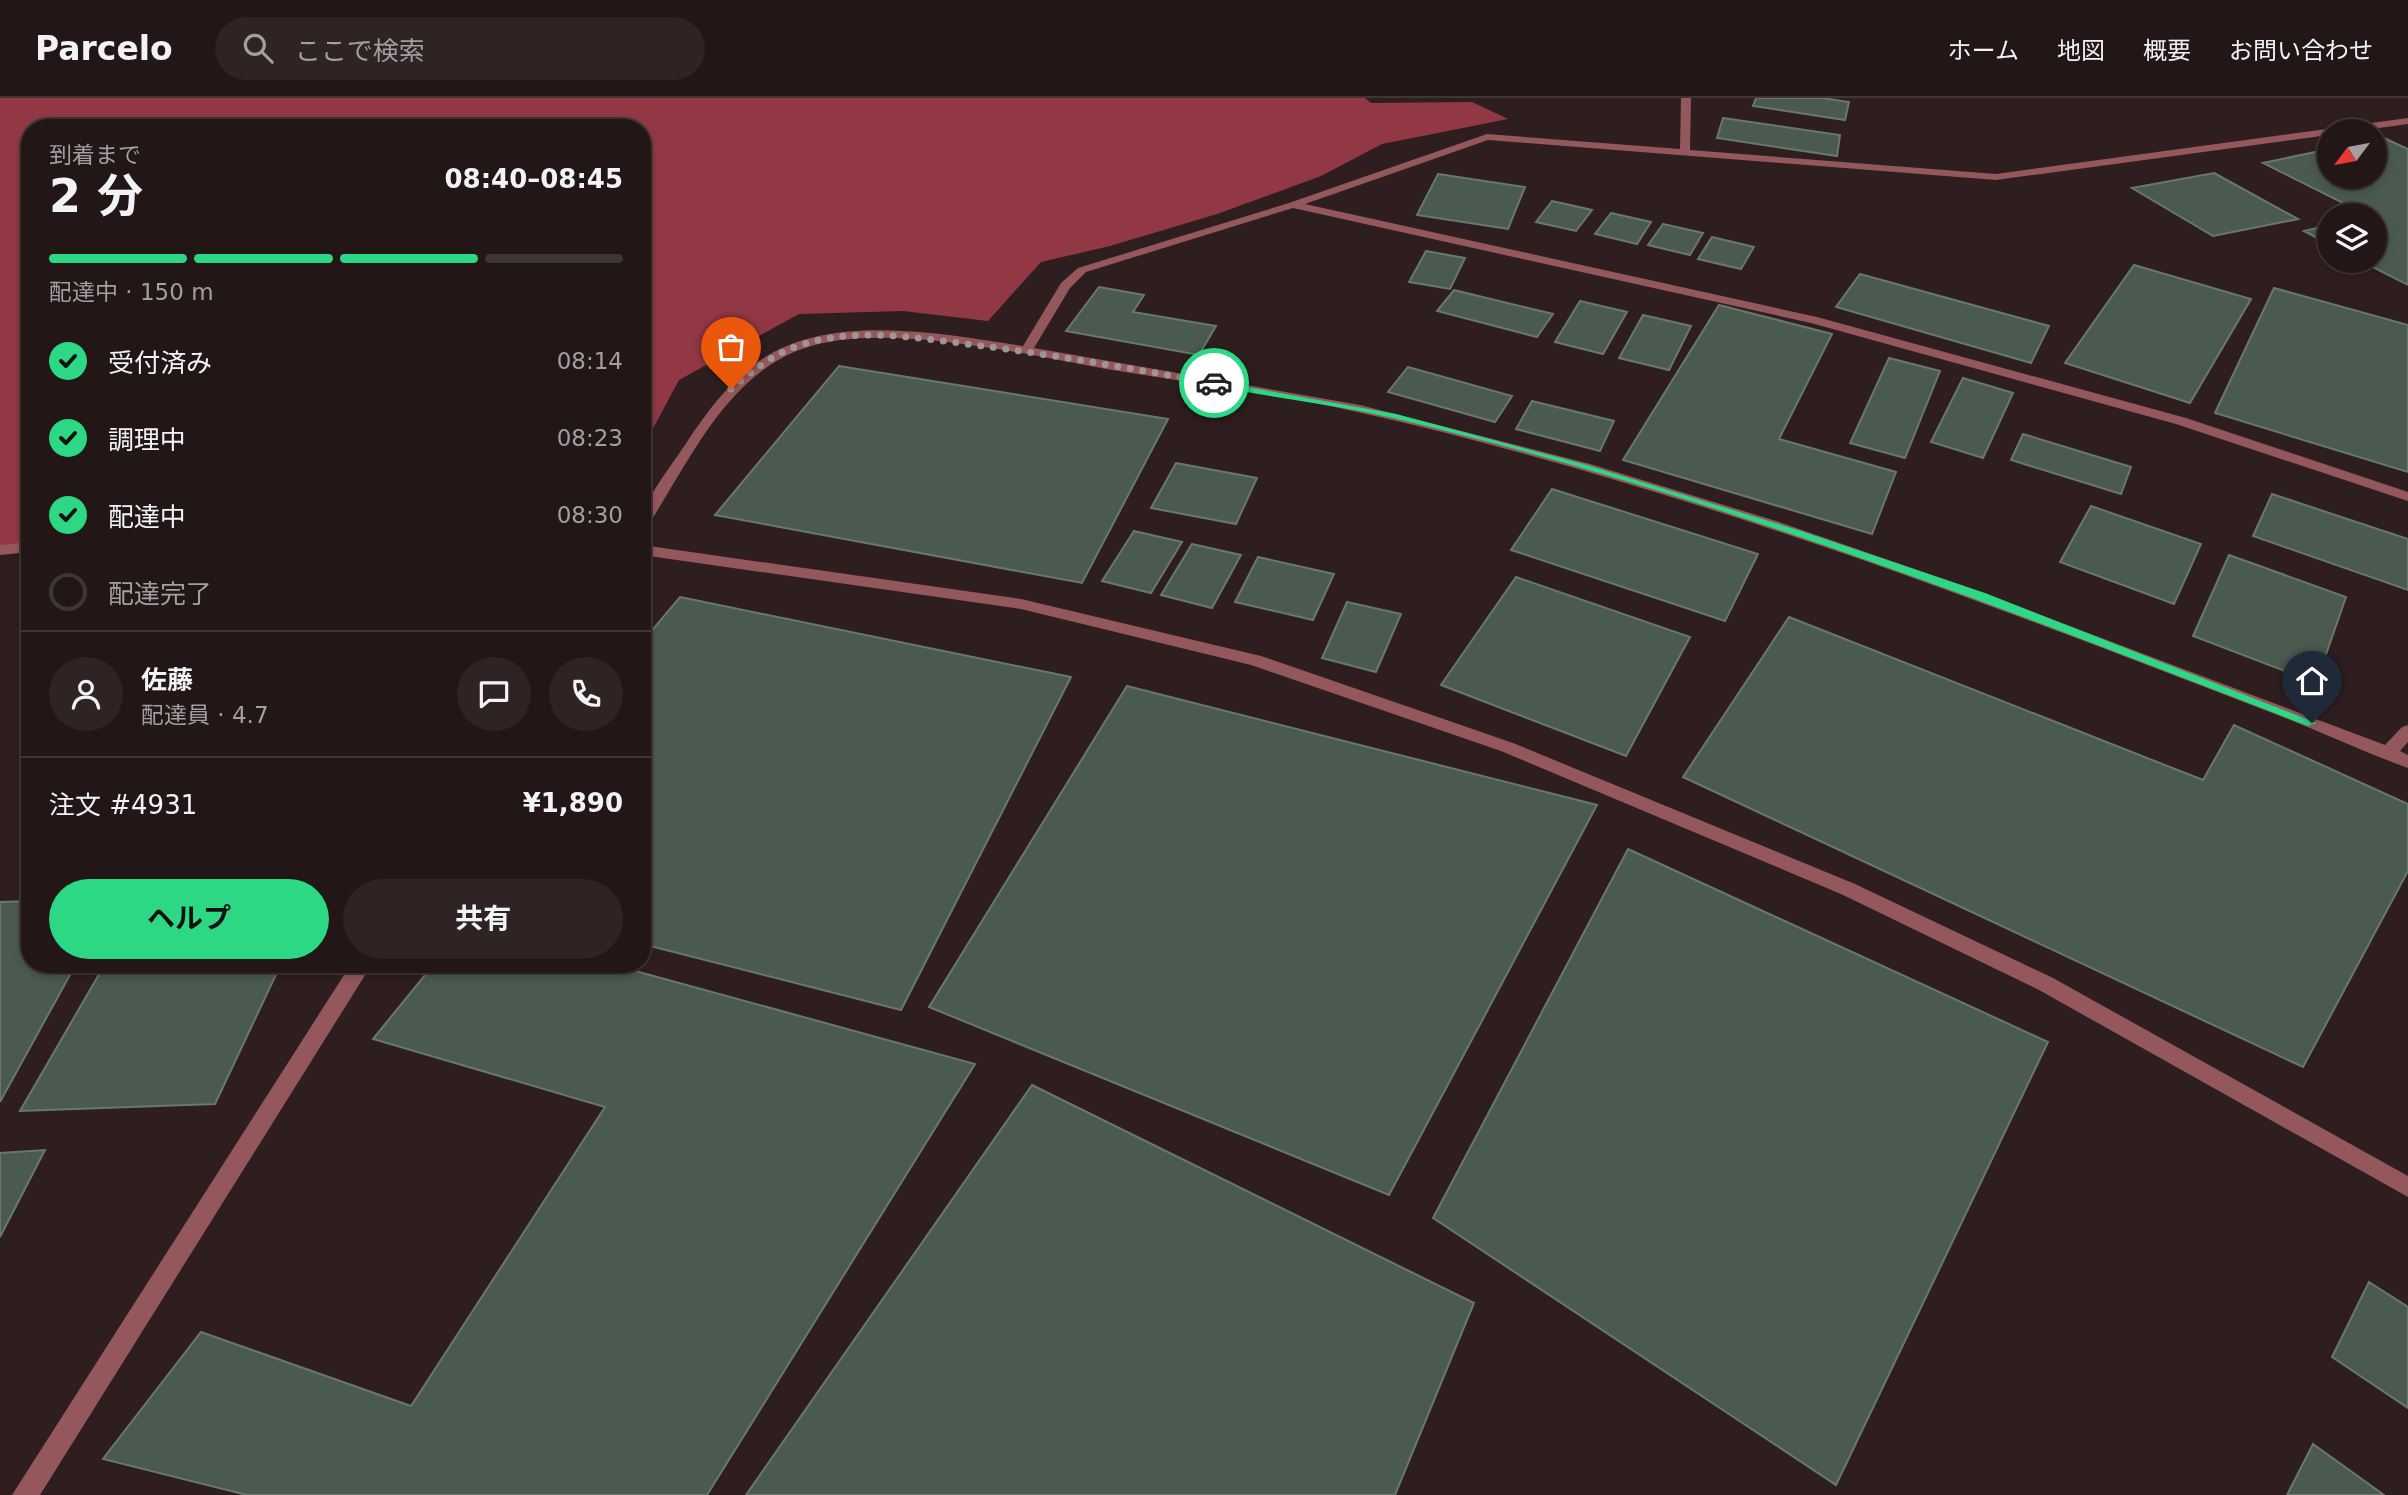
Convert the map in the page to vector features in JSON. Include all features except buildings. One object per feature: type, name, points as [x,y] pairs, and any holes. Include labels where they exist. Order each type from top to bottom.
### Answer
[{"type":"street","points":[[1685,152],[1686,98]]},
{"type":"street","points":[[2387,124],[2408,121]]},
{"type":"street","points":[[1026,351],[1065,286],[1082,270],[1293,205],[1487,137],[1996,177],[2317,134]]},
{"type":"street","points":[[1293,205],[1813,320],[2180,421],[2408,498]]},
{"type":"street","points":[[651,510],[731,389],[758,366],[797,346],[850,335],[876,335],[1026,351],[1392,416],[1584,467],[1798,533],[1982,596],[2408,762]]},
{"type":"street","points":[[0,550],[21,548]]},
{"type":"street","points":[[651,551],[1021,604],[1255,660],[1507,747],[1848,889],[2046,984],[2408,1187]]},
{"type":"street","points":[[2388,753],[2408,731]]},
{"type":"street","points":[[25,1495],[356,973]]},
{"type":"shaded area","points":[[0,98],[1365,98],[1371,103],[1472,102],[1508,119],[1382,144],[1321,176],[1217,214],[1110,246],[1041,262],[988,321],[903,311],[799,314],[679,380],[651,432],[651,119],[21,119],[21,548],[0,550]]},
{"type":"way so far","points":[[731,389],[758,366],[797,346],[850,335],[901,336],[1026,351],[1214,383]]},
{"type":"route","points":[[1214,383],[1392,416],[1584,467],[1798,533],[1982,596],[2312,723]]}]
